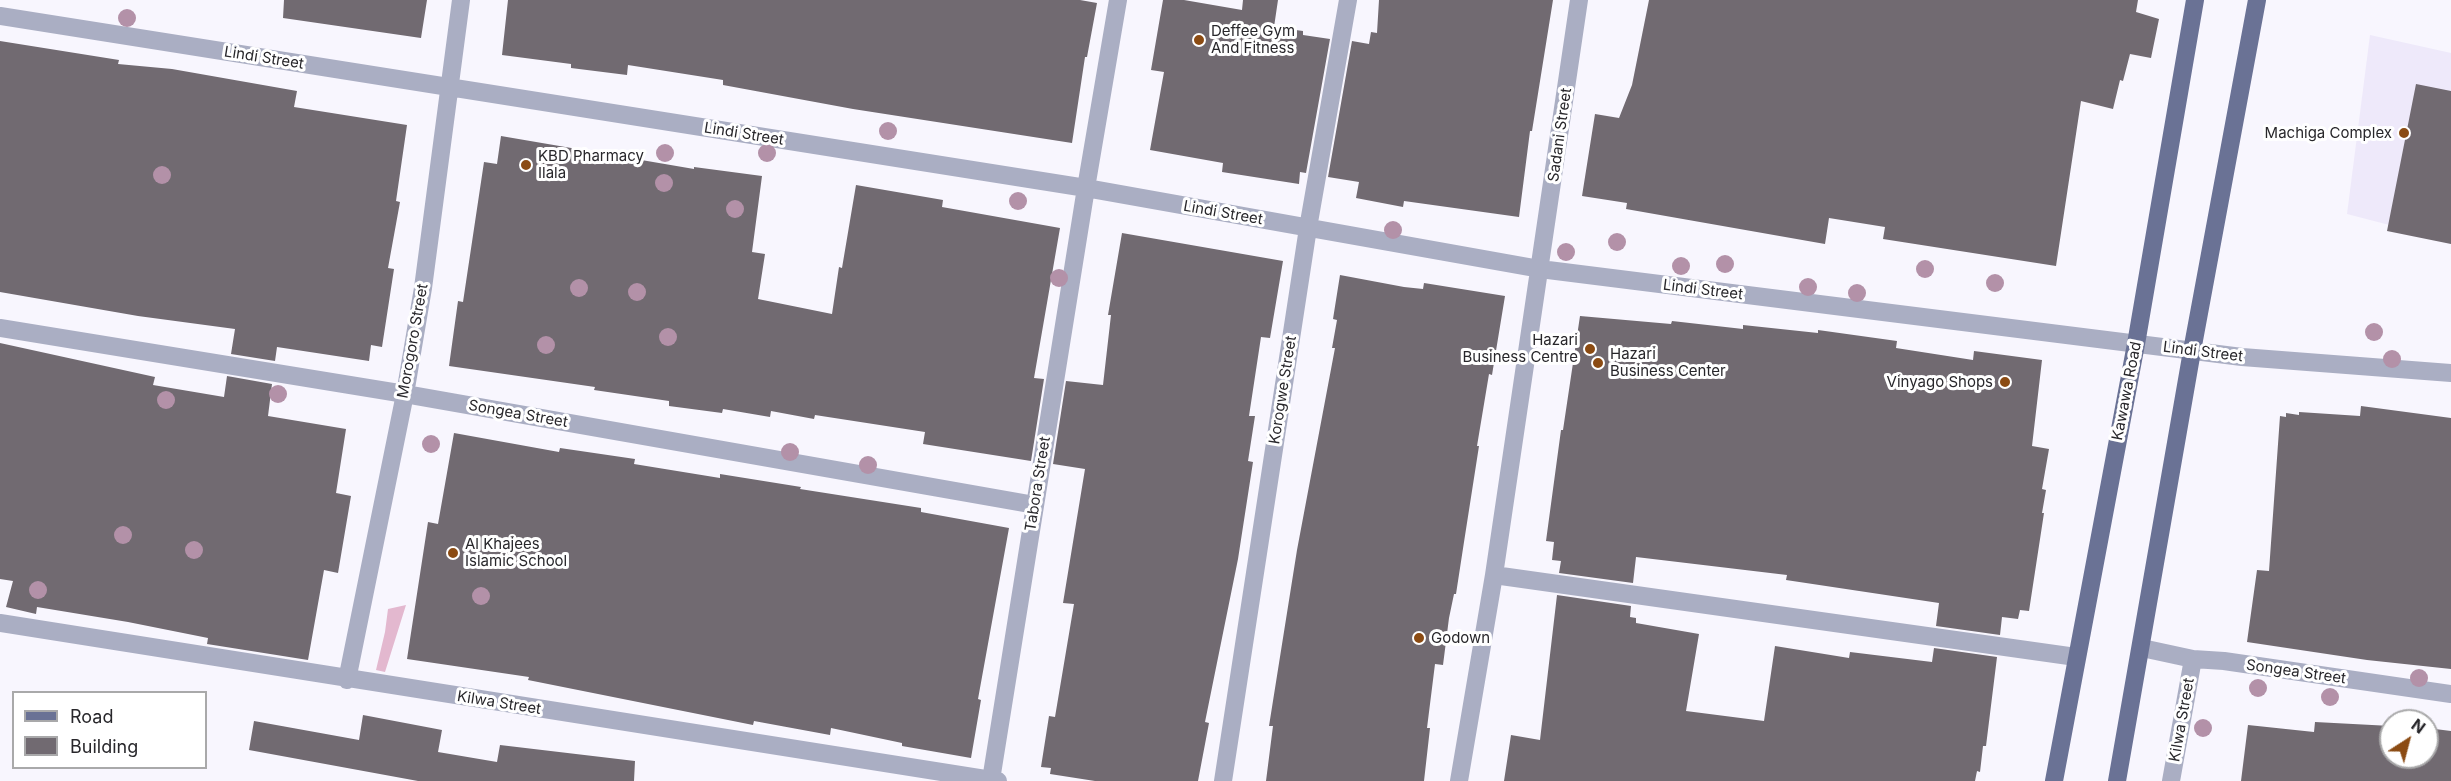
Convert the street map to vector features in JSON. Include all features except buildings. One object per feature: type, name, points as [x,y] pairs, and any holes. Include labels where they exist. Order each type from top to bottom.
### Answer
[{"type":"main road","name":"Kawawa Road","points":[[2054,781],[2136,344],[2195,0]]},
{"type":"main road","points":[[2117,781],[2192,351],[2257,0]]},
{"type":"street","name":"Morogoro Street","points":[[347,680],[405,394],[423,288],[461,0]]},
{"type":"street","name":"Tabora Street","points":[[994,780],[1035,505],[1118,0]]},
{"type":"street","name":"Korogwe Street","points":[[1222,781],[1308,228],[1348,0]]},
{"type":"street","name":"Sadani Street","points":[[1460,781],[1494,575],[1579,0]]},
{"type":"street","name":"Lindi Street","points":[[0,16],[1086,188],[1540,269],[2192,351],[2451,373]]},
{"type":"street","name":"Songea Street","points":[[0,328],[405,394],[1035,505]]},
{"type":"street","points":[[1494,575],[2076,657]]},
{"type":"street","name":"Kilwa Street","points":[[0,623],[347,680],[994,780]]},
{"type":"street","name":"Songea Street","points":[[2142,648],[2193,659],[2224,661],[2451,693]]},
{"type":"street","name":"Kilwa Street","points":[[2171,781],[2193,659]]},
{"type":"shaded area","name":"Machiga Complex","points":[[2370,35],[2451,53],[2451,241],[2347,214]]},
{"type":"shaded area","points":[[406,605],[385,672],[376,670],[388,609]]},
{"type":"place","name":"Deffee Gym And Fitness","points":[[1199,40]]},
{"type":"place","name":"Machiga Complex","points":[[2404,133]]},
{"type":"place","name":"KBD Pharmacy Ilala","points":[[526,165]]},
{"type":"place","name":"Hazari Business Centre","points":[[1590,349]]},
{"type":"place","name":"Hazari Business Center","points":[[1598,363]]},
{"type":"place","name":"Vinyago Shops","points":[[2005,382]]},
{"type":"place","name":"Al Khajees Islamic School","points":[[453,553]]},
{"type":"place","name":"Godown","points":[[1419,638]]}]
